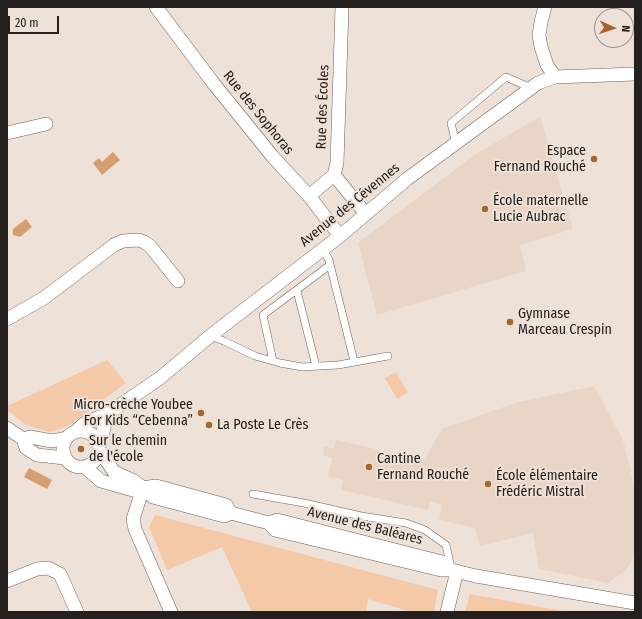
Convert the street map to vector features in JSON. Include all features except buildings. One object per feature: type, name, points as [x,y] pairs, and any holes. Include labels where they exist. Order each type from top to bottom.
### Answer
[{"type":"street","name":"Rue des Sophoras","points":[[156,7],[214,84],[274,158],[309,196],[340,236]]},
{"type":"street","name":"Rue des Écoles","points":[[334,175],[337,163],[342,7]]},
{"type":"street","points":[[545,7],[539,35],[540,47],[547,65],[555,76]]},
{"type":"street","name":"Avenue des Cévennes","points":[[71,434],[85,423],[107,414],[160,378],[210,336],[340,236],[407,179],[538,83],[555,76],[635,74]]},
{"type":"street","points":[[7,133],[46,124]]},
{"type":"street","points":[[309,196],[334,175],[366,214]]},
{"type":"street","points":[[7,319],[44,298],[114,245],[123,241],[138,240],[150,246],[178,281]]},
{"type":"street","points":[[7,428],[23,439],[26,448],[37,455],[65,458],[74,466],[85,467],[95,461],[107,414]]},
{"type":"street","points":[[23,439],[30,437],[52,441],[71,434],[87,431],[96,437],[99,446],[114,472],[134,481],[143,488],[134,519],[135,529],[172,612]]},
{"type":"street","points":[[65,458],[63,448],[71,434]]},
{"type":"street","name":"Avenue des Baléares","points":[[85,467],[101,481],[133,490],[156,486],[226,506],[231,513],[269,523],[277,520],[404,552],[442,562],[454,570],[484,577],[635,603]]},
{"type":"street","points":[[7,581],[37,568],[48,568],[60,574],[77,612]]},
{"type":"street","points":[[447,612],[454,570]]},
{"type":"lane","points":[[456,144],[451,123],[506,77],[531,88]]},
{"type":"lane","points":[[323,249],[330,265],[354,361]]},
{"type":"lane","points":[[274,361],[263,315],[330,265]]},
{"type":"lane","points":[[297,291],[316,366]]},
{"type":"lane","points":[[210,336],[256,356],[302,367],[338,365],[388,356]]},
{"type":"lane","points":[[253,494],[304,503],[361,516],[406,523],[425,530],[446,545],[454,570]]},
{"type":"shaded area","name":"École maternelle Lucie Aubrac","points":[[540,117],[573,229],[520,245],[526,271],[377,315],[358,243],[477,153]]},
{"type":"shaded area","points":[[113,152],[120,160],[102,175],[93,163],[99,158],[102,162]]},
{"type":"shaded area","points":[[26,219],[32,227],[20,237],[13,235],[13,229]]},
{"type":"shaded area","points":[[107,360],[126,383],[68,426],[50,432],[26,425],[7,410],[7,406]]},
{"type":"shaded area","points":[[396,372],[408,393],[397,399],[385,378]]},
{"type":"shaded area","name":"École élémentaire Frédéric Mistral","points":[[594,386],[623,440],[635,489],[635,556],[625,571],[608,583],[539,569],[533,533],[480,546],[475,528],[439,520],[442,505],[430,502],[428,510],[341,490],[343,479],[328,477],[332,458],[323,455],[324,447],[334,448],[336,440],[424,460],[442,429],[515,403]]},
{"type":"shaded area","points":[[29,468],[52,480],[47,489],[24,477]]},
{"type":"shaded area","points":[[155,515],[438,590],[434,612],[412,612],[368,599],[366,612],[252,612],[222,547],[167,570],[149,527]]},
{"type":"shaded area","points":[[470,594],[568,612],[465,612]]},
{"type":"place","name":"Espace Fernand Rouché","points":[[594,159]]},
{"type":"place","name":"École maternelle Lucie Aubrac","points":[[485,209]]},
{"type":"place","name":"Gymnase Marceau Crespin","points":[[510,322]]},
{"type":"place","name":"Micro-crèche Youbee For Kids “Cebenna”","points":[[201,413]]},
{"type":"place","name":"La Poste Le Crès","points":[[209,425]]},
{"type":"place","name":"Sur le chemin de l'école","points":[[81,449]]},
{"type":"place","name":"Cantine Fernand Rouché","points":[[369,467]]},
{"type":"place","name":"École élémentaire Frédéric Mistral","points":[[488,484]]}]
